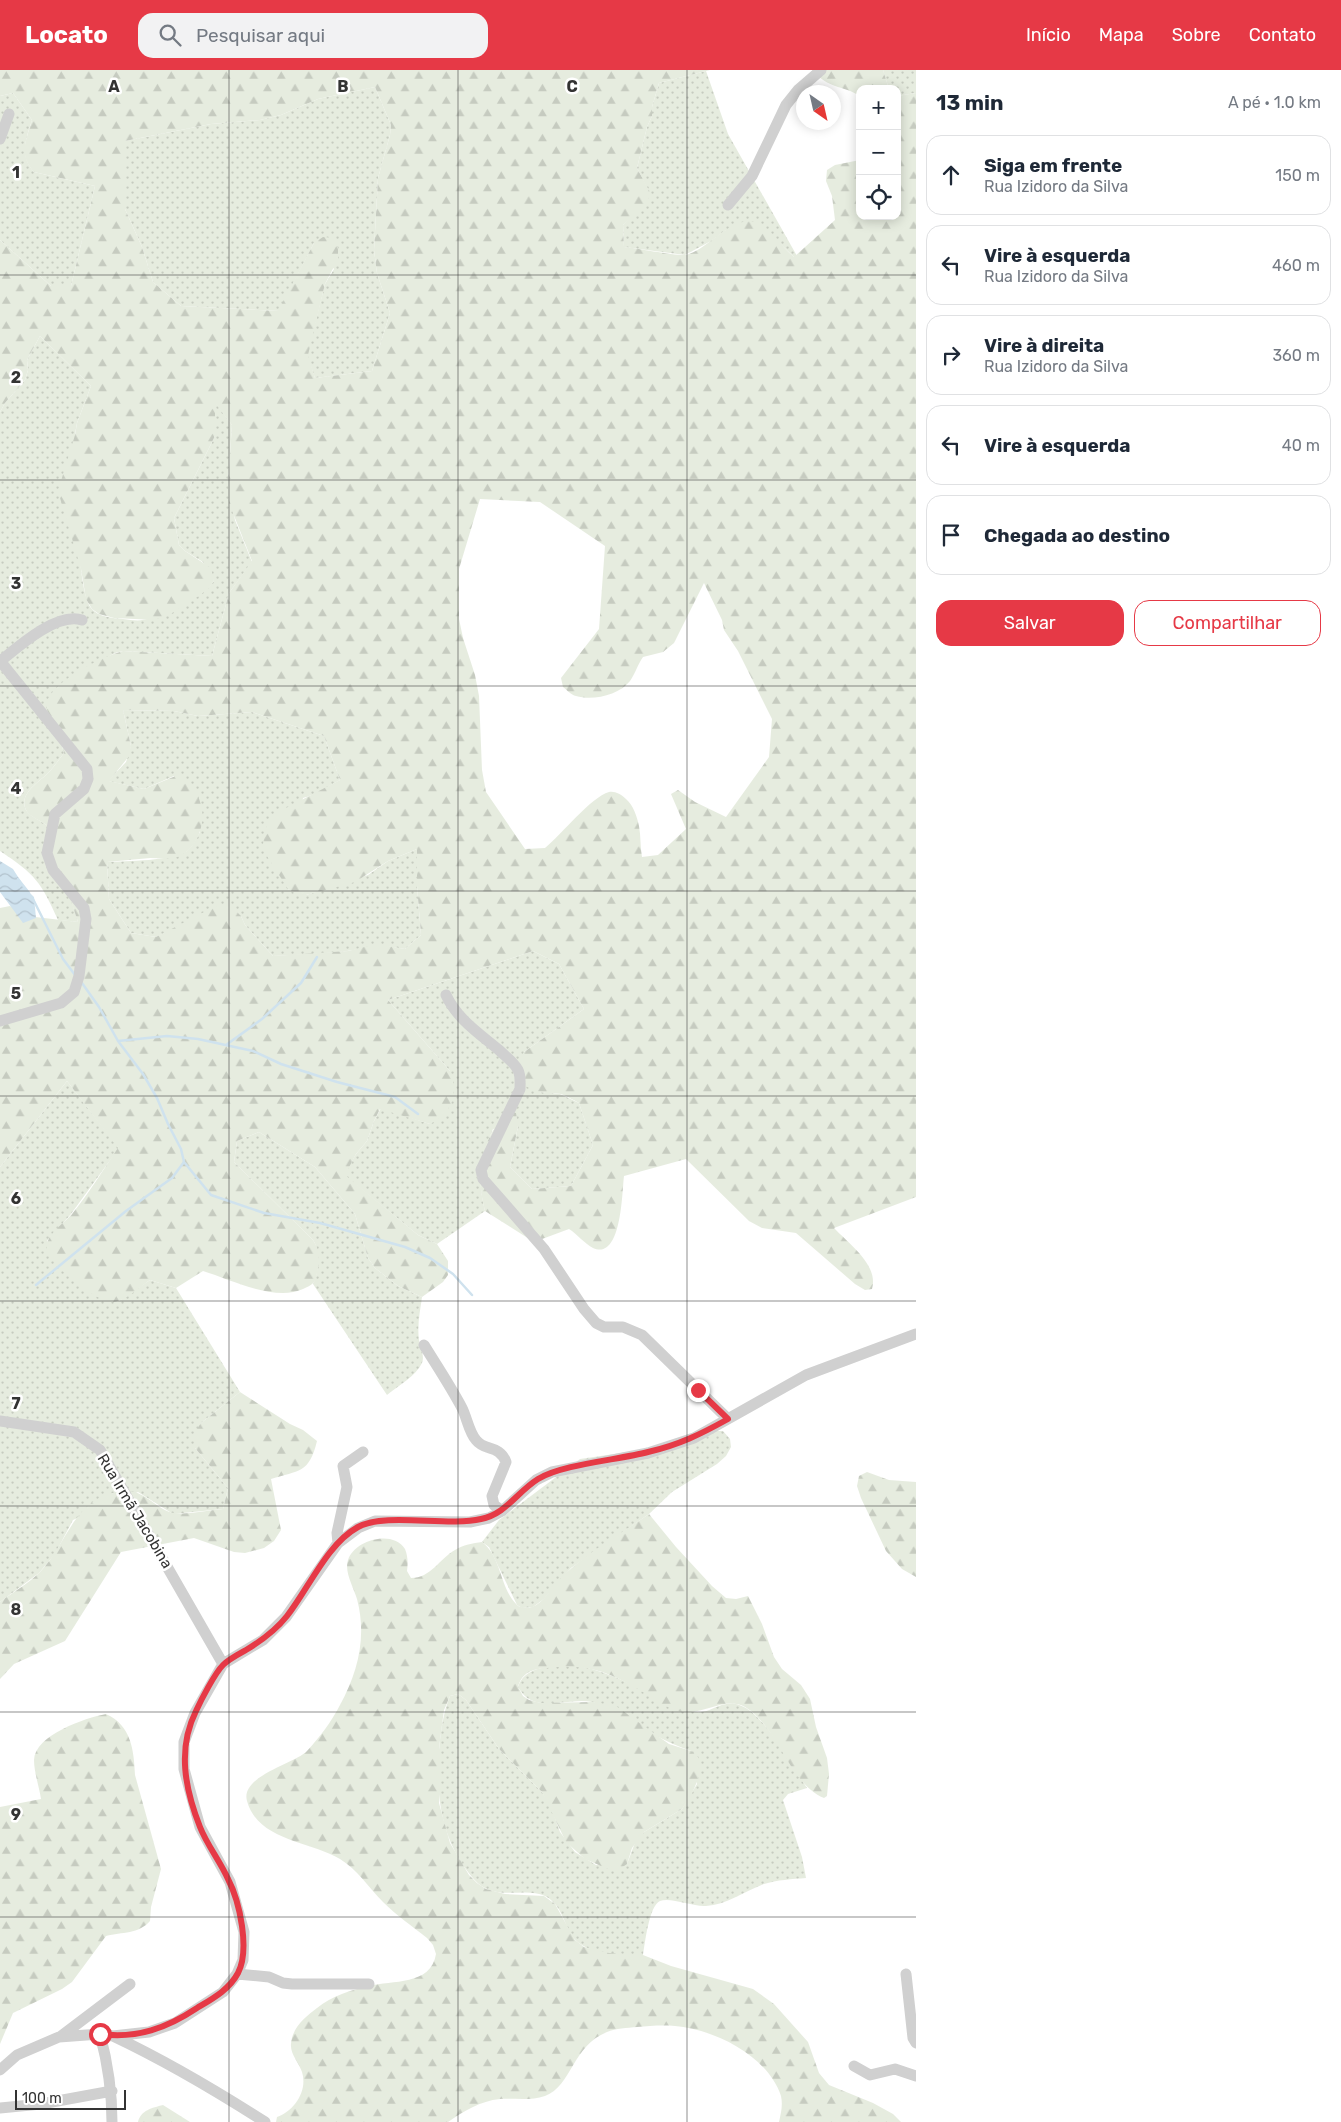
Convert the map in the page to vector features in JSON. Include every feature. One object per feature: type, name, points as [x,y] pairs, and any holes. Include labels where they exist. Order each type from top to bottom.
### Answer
[{"type":"street","points":[[728,205],[752,176],[786,105],[798,90],[821,70]]},
{"type":"street","points":[[0,139],[9,114]]},
{"type":"street","points":[[0,1021],[61,1003],[74,992],[86,919],[84,908],[53,870],[47,853],[55,814],[84,789],[88,779],[87,768],[2,663],[3,659],[30,638],[50,626],[74,617],[82,620]]},
{"type":"street","points":[[446,995],[451,1006],[464,1020],[508,1058],[518,1070],[520,1078],[520,1089],[481,1170],[483,1179],[544,1249],[584,1309],[596,1323],[604,1327],[623,1327],[642,1335],[728,1419]]},
{"type":"street","points":[[59,2037],[100,2034],[113,2036],[149,2032],[175,2023],[223,1992],[237,1974],[243,1960],[244,1932],[230,1882],[200,1827],[184,1769],[184,1742],[195,1713],[223,1664],[263,1640],[286,1617],[338,1543],[358,1528],[375,1521],[470,1522],[489,1518],[502,1511],[536,1480],[552,1472],[648,1452],[694,1438],[806,1375],[916,1334]]},
{"type":"street","points":[[424,1345],[461,1407],[475,1439],[483,1445],[500,1451],[506,1462],[492,1496],[494,1505],[502,1511]]},
{"type":"street","name":"Rua Irmã Jacobina","points":[[0,1422],[74,1432],[100,1450],[223,1664]]},
{"type":"street","points":[[338,1543],[337,1533],[347,1487],[343,1466],[363,1452]]},
{"type":"street","points":[[237,1974],[269,1977],[292,1984],[369,1984]]},
{"type":"street","points":[[906,1974],[913,2038],[916,2043]]},
{"type":"street","points":[[0,2070],[17,2055],[59,2037],[130,1984]]},
{"type":"street","points":[[100,2034],[108,2064],[112,2090],[112,2122]]},
{"type":"street","points":[[113,2036],[168,2062],[265,2122]]},
{"type":"street","points":[[854,2066],[870,2075],[895,2069],[916,2076]]},
{"type":"street","points":[[0,2108],[41,2104],[112,2090]]},
{"type":"green space","points":[[0,70],[710,70],[659,83],[637,168],[651,194],[647,201],[623,225],[624,247],[686,255],[695,252],[732,226],[752,221],[766,228],[794,257],[835,220],[832,196],[826,181],[827,170],[835,165],[856,161],[856,220],[901,220],[901,95],[916,93],[916,1197],[834,1228],[867,1263],[873,1280],[872,1289],[865,1290],[855,1284],[796,1233],[762,1228],[749,1221],[686,1159],[624,1176],[619,1222],[610,1244],[603,1249],[593,1248],[569,1229],[534,1242],[485,1211],[481,1184],[482,1158],[491,1134],[507,1111],[516,1113],[518,1126],[510,1167],[532,1189],[571,1186],[593,1145],[579,1103],[561,1094],[533,1090],[527,1087],[519,1077],[518,1065],[524,1052],[584,1009],[559,964],[533,951],[388,1000],[450,1071],[454,1087],[452,1102],[444,1115],[430,1124],[380,1109],[367,1141],[356,1154],[345,1175],[418,1235],[437,1244],[448,1261],[448,1275],[443,1282],[422,1297],[398,1286],[375,1268],[368,1258],[355,1214],[315,1167],[259,1132],[237,1141],[234,1162],[313,1240],[319,1256],[319,1264],[316,1279],[309,1286],[292,1292],[280,1293],[253,1288],[203,1271],[176,1288],[150,1280],[121,1300],[111,1302],[93,1295],[82,1287],[52,1259],[47,1250],[49,1239],[72,1214],[118,1148],[67,1081],[0,1167],[0,908],[10,906],[27,916],[78,922],[50,850],[48,826],[30,815],[24,804],[27,793],[51,770],[64,753],[56,727],[47,709],[48,700],[64,681],[76,673],[89,665],[123,651],[212,656],[229,593],[252,561],[229,503],[228,482],[232,425],[215,403],[215,436],[174,518],[179,545],[211,568],[214,581],[208,589],[197,597],[169,615],[154,620],[114,618],[99,614],[92,609],[86,599],[81,569],[58,491],[77,423],[91,386],[40,336],[27,360],[28,370],[25,380],[5,403],[0,412],[0,240],[51,286],[71,286],[95,186],[34,172],[26,159],[25,153],[26,141],[32,120],[13,93],[0,96]],"holes":[[[375,87],[391,125],[378,178],[374,250],[377,273],[390,313],[372,371],[315,378],[308,355],[325,284],[338,259],[338,248],[333,238],[323,237],[314,243],[278,311],[181,306],[153,282],[142,247],[125,209],[125,141],[211,124],[260,120],[281,115],[318,99]],[[480,499],[540,502],[605,546],[599,629],[561,678],[563,687],[572,695],[590,698],[605,696],[625,686],[630,681],[643,657],[663,652],[674,643],[704,583],[722,620],[724,630],[738,651],[772,719],[769,757],[726,817],[695,802],[678,790],[671,794],[686,829],[658,855],[642,857],[639,826],[633,808],[622,796],[616,792],[609,792],[585,808],[545,848],[525,849],[486,792],[482,770],[479,696],[459,619],[459,569]],[[123,710],[174,711],[198,716],[252,712],[324,736],[340,780],[275,815],[265,829],[263,845],[267,856],[288,889],[298,895],[306,895],[355,882],[388,861],[417,849],[417,886],[421,935],[405,949],[388,946],[368,946],[348,951],[273,956],[245,925],[241,916],[231,906],[219,905],[156,937],[131,933],[109,899],[107,862],[170,858],[184,854],[190,849],[198,836],[201,828],[202,812],[196,791],[187,780],[178,775],[144,789],[109,781],[130,755],[131,746]]]},
{"type":"green space","points":[[812,70],[883,70],[888,85],[856,85],[856,94],[841,88],[841,85],[830,84]]},
{"type":"green space","points":[[883,70],[916,70],[916,93],[901,95],[901,85],[888,85]]},
{"type":"green space","points":[[706,71],[728,134],[797,256],[795,258],[770,234],[726,230],[711,241],[685,255],[624,247],[623,225],[650,194],[637,168],[659,83]]},
{"type":"green space","points":[[375,87],[391,125],[378,178],[374,250],[377,273],[390,313],[372,371],[315,378],[307,355],[325,284],[334,269],[314,243],[279,311],[181,306],[153,282],[142,247],[125,209],[125,141],[211,124],[260,120],[281,115],[318,99]]},
{"type":"green space","points":[[13,93],[32,120],[26,140],[25,153],[29,166],[34,172],[95,186],[71,286],[51,286],[0,240],[0,96]]},
{"type":"green space","points":[[40,336],[91,386],[77,423],[75,434],[79,552],[86,596],[91,608],[106,616],[143,620],[193,599],[214,581],[203,562],[179,545],[174,518],[215,436],[215,402],[232,425],[228,482],[235,520],[252,562],[229,593],[212,656],[123,651],[115,653],[69,678],[57,730],[64,753],[51,770],[27,793],[24,804],[26,810],[33,817],[48,826],[78,922],[58,920],[47,896],[36,880],[0,851],[0,412],[5,403],[25,380],[28,370],[27,360]]},
{"type":"green space","points":[[123,710],[174,711],[198,716],[252,712],[324,736],[340,780],[315,794],[303,798],[288,889],[298,894],[306,895],[329,888],[368,875],[388,861],[417,849],[417,886],[421,935],[405,949],[371,947],[339,952],[273,956],[245,925],[241,916],[172,930],[156,937],[131,933],[109,899],[107,862],[171,857],[187,851],[200,832],[174,776],[144,789],[108,781],[126,762],[131,746]]},
{"type":"green space","points":[[533,951],[559,964],[584,1009],[524,1052],[540,1092],[560,1094],[579,1103],[593,1145],[571,1186],[532,1189],[510,1167],[518,1126],[493,1129],[485,1150],[481,1169],[481,1189],[485,1211],[437,1244],[418,1235],[344,1175],[356,1154],[367,1141],[381,1108],[430,1124],[450,1071],[388,1000]]},
{"type":"green space","points":[[67,1081],[119,1148],[71,1214],[47,1241],[119,1301],[150,1280],[176,1288],[240,1392],[201,1423],[195,1448],[228,1488],[223,1509],[173,1514],[138,1492],[73,1520],[55,1554],[39,1573],[0,1602],[0,1167]]},
{"type":"green space","points":[[259,1132],[315,1167],[355,1214],[368,1258],[375,1268],[398,1286],[422,1297],[418,1329],[423,1354],[422,1363],[411,1376],[387,1395],[313,1284],[317,1274],[318,1262],[317,1250],[313,1240],[234,1162],[237,1141]]},
{"type":"green space","points":[[240,1392],[290,1424],[303,1430],[317,1441],[314,1452],[306,1465],[296,1472],[271,1479],[281,1530],[274,1541],[264,1548],[245,1553],[234,1552],[194,1538],[121,1552],[65,1641],[14,1664],[0,1679],[0,1602],[40,1572],[50,1560],[74,1521],[95,1501],[109,1494],[126,1491],[139,1494],[162,1509],[174,1513],[223,1509],[228,1488],[195,1448],[193,1435],[201,1423]]},
{"type":"green space","points":[[711,1431],[723,1431],[730,1439],[731,1447],[726,1456],[717,1464],[672,1492],[649,1514],[571,1568],[544,1599],[533,1607],[522,1608],[517,1605],[489,1547],[482,1542],[499,1520],[580,1459],[655,1448]]},
{"type":"green space","points":[[867,1472],[889,1480],[916,1482],[916,1577],[902,1569],[886,1551],[861,1498],[857,1486],[859,1476]]},
{"type":"green space","points":[[649,1514],[676,1547],[712,1586],[726,1598],[736,1599],[748,1596],[762,1624],[774,1657],[782,1669],[801,1685],[810,1699],[816,1727],[827,1758],[829,1774],[827,1796],[824,1798],[812,1791],[802,1781],[767,1728],[757,1716],[745,1707],[737,1704],[728,1704],[694,1712],[685,1712],[665,1706],[626,1682],[605,1673],[573,1667],[542,1668],[529,1672],[520,1682],[518,1687],[523,1696],[529,1700],[541,1703],[593,1702],[616,1706],[669,1744],[691,1751],[698,1757],[701,1763],[701,1772],[691,1796],[682,1809],[644,1832],[632,1848],[627,1864],[618,1870],[608,1869],[585,1859],[566,1842],[542,1792],[499,1749],[466,1700],[458,1694],[450,1696],[444,1710],[439,1748],[439,1803],[450,1843],[469,1875],[486,1889],[505,1894],[544,1896],[555,1904],[575,1940],[584,1947],[609,1953],[643,1955],[671,1966],[753,1989],[774,2004],[808,2042],[819,2073],[829,2085],[873,2103],[893,2114],[901,2122],[779,2122],[782,2106],[781,2096],[774,2082],[752,2057],[722,2039],[690,2028],[651,2026],[622,2028],[595,2038],[586,2046],[561,2084],[545,2096],[500,2099],[486,2102],[466,2110],[448,2122],[276,2122],[277,2117],[294,2105],[303,2086],[302,2072],[293,2055],[291,2044],[294,2033],[304,2019],[312,2011],[329,2000],[355,1989],[419,1977],[427,1972],[433,1964],[436,1954],[433,1945],[427,1938],[388,1907],[358,1873],[346,1863],[328,1853],[273,1832],[253,1814],[247,1801],[247,1792],[259,1778],[300,1756],[312,1746],[333,1717],[352,1680],[359,1654],[361,1627],[357,1599],[347,1570],[348,1560],[352,1553],[366,1542],[383,1538],[392,1539],[405,1549],[407,1554],[407,1571],[411,1578],[429,1572],[458,1548],[482,1542],[489,1548],[511,1598],[518,1606],[524,1608],[540,1602],[559,1580],[579,1562]]},
{"type":"green space","points":[[553,1666],[579,1666],[614,1677],[690,1711],[707,1711],[730,1703],[744,1707],[753,1713],[779,1743],[807,1788],[788,1794],[783,1800],[802,1857],[806,1878],[764,1884],[713,1905],[701,1906],[670,1900],[660,1901],[656,1904],[650,1917],[643,1955],[624,1955],[603,1953],[576,1941],[558,1908],[545,1896],[531,1893],[492,1891],[472,1878],[454,1850],[448,1835],[443,1819],[438,1788],[440,1740],[450,1696],[458,1694],[466,1700],[499,1749],[542,1792],[551,1807],[560,1832],[575,1852],[596,1865],[627,1864],[636,1840],[644,1832],[682,1809],[697,1784],[691,1751],[662,1739],[601,1705],[582,1701],[542,1703],[533,1701],[525,1696],[518,1687],[522,1679],[535,1670]]},
{"type":"green space","points":[[106,1714],[121,1725],[130,1739],[134,1756],[135,1775],[161,1869],[151,1907],[150,1921],[141,1928],[130,1932],[106,1936],[72,1982],[62,1989],[13,2013],[0,2044],[0,1807],[41,1799],[34,1760],[37,1751],[43,1743],[62,1729],[86,1719]]},
{"type":"green space","points":[[163,2105],[190,2122],[138,2122],[144,2112]]},
{"type":"water","points":[[0,861],[13,869],[25,888],[34,897],[36,918],[23,923],[0,892]]},
{"type":"waterway","points":[[18,879],[29,893]]},
{"type":"waterway","points":[[33,899],[63,959],[75,975]]},
{"type":"waterway","points":[[226,1045],[262,1019],[301,983],[317,957]]},
{"type":"waterway","points":[[82,983],[99,1007],[118,1041],[143,1074],[157,1098],[181,1149],[184,1162],[211,1195],[264,1213],[320,1223],[405,1247],[430,1258],[453,1274],[472,1295]]},
{"type":"waterway","points":[[118,1041],[167,1036],[198,1039],[253,1051],[281,1064],[337,1082],[395,1097],[418,1114]]},
{"type":"waterway","points":[[36,1285],[126,1211],[172,1178],[184,1162]]},
{"type":"route","points":[[100,2034],[113,2036],[149,2032],[175,2023],[223,1992],[237,1974],[243,1960],[244,1932],[230,1882],[200,1827],[184,1769],[184,1742],[195,1713],[223,1664],[263,1640],[286,1617],[338,1543],[358,1528],[375,1521],[470,1522],[489,1518],[502,1511],[536,1480],[552,1472],[648,1452],[694,1438],[728,1419],[698,1390]]}]
